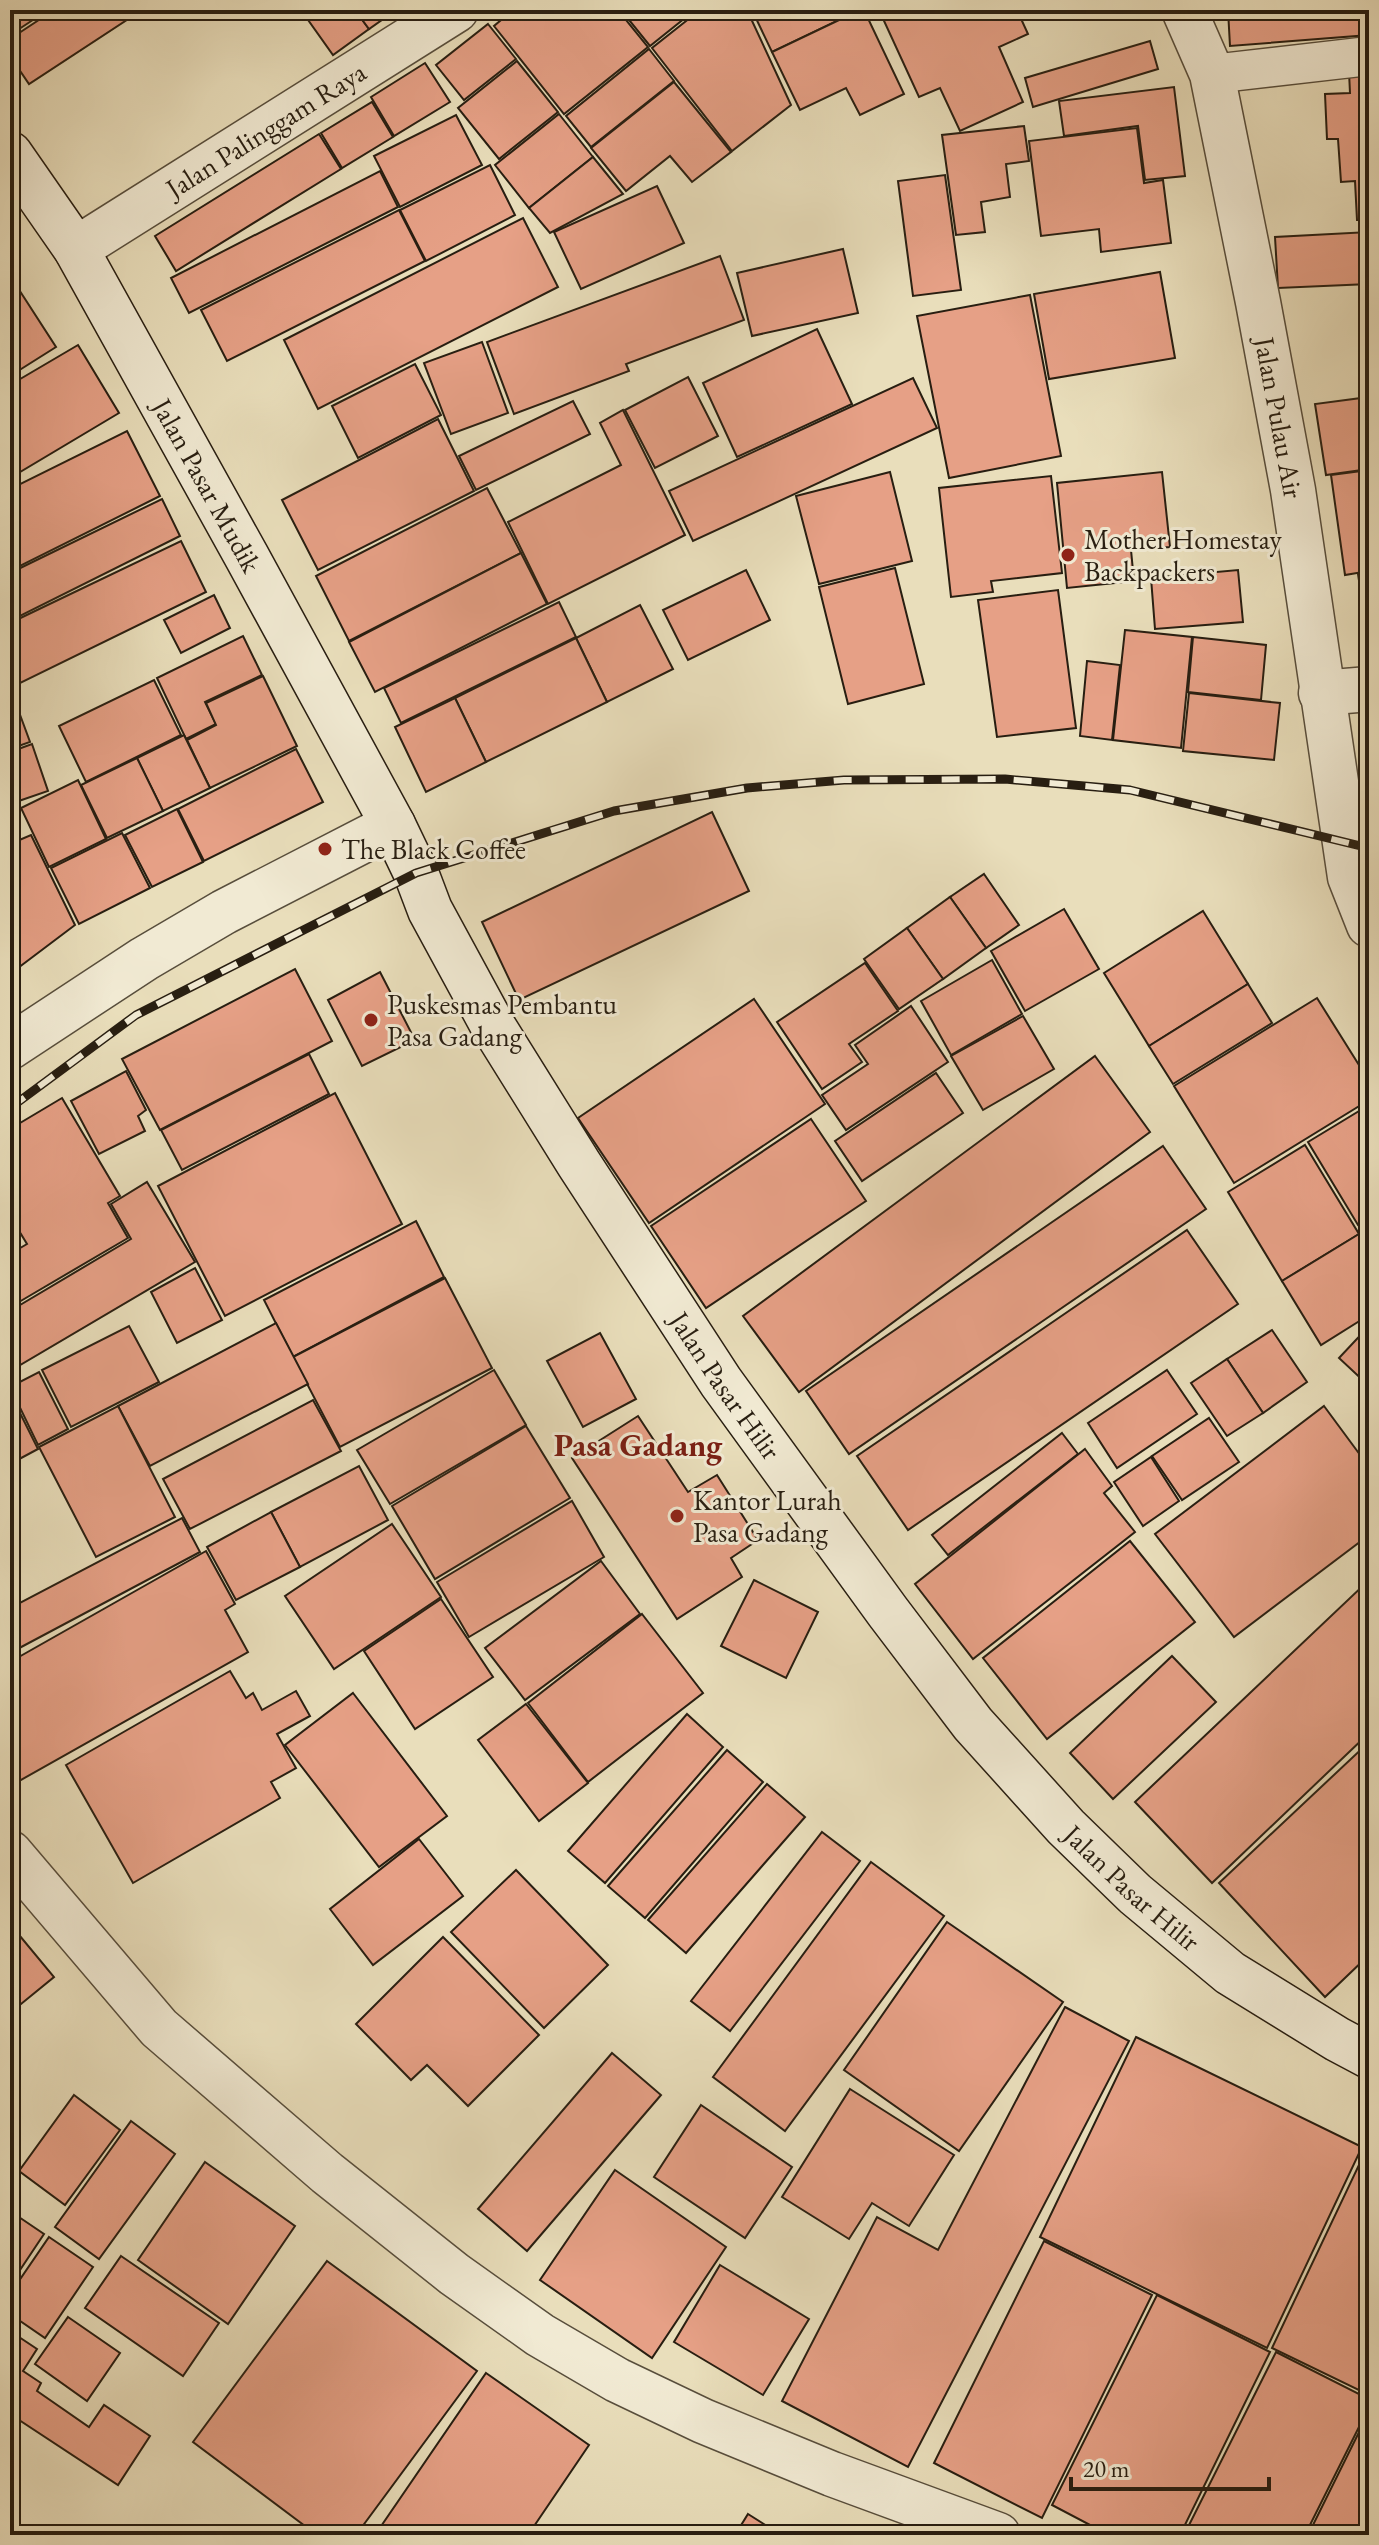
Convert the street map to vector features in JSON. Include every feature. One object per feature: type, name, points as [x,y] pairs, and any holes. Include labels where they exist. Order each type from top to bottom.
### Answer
[{"type":"street","name":"Jalan Palinggam Raya","points":[[76,249],[456,10]]},
{"type":"street","name":"Jalan Pulau Air","points":[[1184,10],[1212,74],[1293,490],[1350,877],[1369,925]]},
{"type":"street","name":"Jalan Pasar Mudik","points":[[10,154],[76,249],[393,825]]},
{"type":"street","points":[[1321,693],[1369,689]]},
{"type":"street","points":[[10,1047],[157,951],[224,912],[393,825]]},
{"type":"street","name":"Jalan Pasar Hilir","points":[[393,825],[430,910],[493,1026],[579,1164],[721,1382],[973,1724],[1066,1827],[1159,1914],[1230,1973],[1369,2056]]},
{"type":"street","points":[[10,1853],[159,2028],[338,2182],[454,2274],[540,2335],[617,2380],[703,2421],[832,2474],[998,2535]]},
{"type":"lane","points":[[1212,74],[1369,56]]},
{"type":"building","points":[[10,10],[48,10],[10,35]]},
{"type":"building","points":[[54,10],[142,10],[29,84],[10,56],[10,39]]},
{"type":"building","points":[[301,10],[355,10],[369,29],[333,55]]},
{"type":"building","points":[[355,10],[396,10],[369,29]]},
{"type":"building","points":[[513,10],[570,10],[573,14],[578,10],[618,10],[648,47],[564,114],[494,26]]},
{"type":"building","points":[[621,10],[695,10],[650,46]]},
{"type":"building","points":[[700,10],[747,10],[791,105],[732,151],[652,48]]},
{"type":"building","points":[[752,10],[860,10],[772,52]]},
{"type":"building","points":[[864,10],[904,94],[860,115],[846,88],[800,110],[772,52]]},
{"type":"building","points":[[879,10],[1017,10],[1028,34],[999,47],[1023,102],[960,131],[940,88],[919,97]]},
{"type":"building","points":[[1228,10],[1369,10],[1369,35],[1230,46]]},
{"type":"building","points":[[488,24],[516,59],[464,100],[436,65]]},
{"type":"building","points":[[1150,41],[1158,69],[1033,107],[1025,78]]},
{"type":"building","points":[[649,49],[674,81],[591,147],[566,116]]},
{"type":"building","points":[[517,61],[558,112],[499,159],[458,108]]},
{"type":"building","points":[[425,63],[450,102],[394,136],[371,97]]},
{"type":"building","points":[[1369,71],[1369,220],[1357,220],[1355,181],[1341,182],[1338,139],[1327,139],[1325,94],[1350,93],[1349,72]]},
{"type":"building","points":[[674,82],[731,152],[692,182],[670,156],[626,191],[591,148]]},
{"type":"building","points":[[1174,87],[1185,176],[1145,180],[1138,126],[1064,136],[1059,101]]},
{"type":"building","points":[[372,102],[393,137],[342,168],[321,133]]},
{"type":"building","points":[[559,114],[593,157],[529,208],[495,165]]},
{"type":"building","points":[[456,115],[482,165],[400,207],[374,156]]},
{"type":"building","points":[[1024,126],[1029,161],[1006,164],[1010,197],[981,202],[985,232],[956,235],[942,135]]},
{"type":"building","points":[[1137,128],[1144,183],[1163,180],[1171,243],[1101,252],[1099,229],[1041,236],[1029,141]]},
{"type":"building","points":[[319,134],[341,169],[176,271],[155,236]]},
{"type":"building","points":[[593,157],[623,194],[550,233],[529,208]]},
{"type":"building","points":[[490,165],[515,215],[426,261],[400,210]]},
{"type":"building","points":[[380,171],[398,207],[189,313],[171,278]]},
{"type":"building","points":[[945,175],[961,290],[913,296],[898,181]]},
{"type":"building","points":[[657,186],[684,243],[581,289],[554,232]]},
{"type":"building","points":[[399,210],[425,261],[227,361],[201,310]]},
{"type":"building","points":[[523,218],[558,287],[318,409],[284,340]]},
{"type":"building","points":[[1369,232],[1369,284],[1278,288],[1275,237]]},
{"type":"building","points":[[843,249],[858,313],[752,336],[737,273]]},
{"type":"building","points":[[720,256],[744,320],[626,364],[629,371],[514,414],[487,342]]},
{"type":"building","points":[[1160,272],[1175,358],[1049,379],[1034,294]]},
{"type":"building","points":[[16,285],[56,347],[10,376],[10,288]]},
{"type":"building","points":[[1030,295],[1061,456],[949,478],[917,316]]},
{"type":"building","points":[[817,329],[852,404],[737,457],[703,383]]},
{"type":"building","points":[[482,342],[508,413],[451,434],[424,363]]},
{"type":"building","points":[[78,345],[119,413],[10,478],[10,385]]},
{"type":"building","points":[[415,364],[441,415],[358,458],[332,406]]},
{"type":"building","points":[[688,377],[718,436],[655,468],[625,410]]},
{"type":"building","points":[[913,378],[937,428],[693,541],[669,491]]},
{"type":"building","points":[[1369,397],[1369,469],[1326,475],[1315,404]]},
{"type":"building","points":[[573,401],[590,434],[476,490],[459,456]]},
{"type":"building","points":[[623,410],[685,535],[548,604],[508,522],[621,465],[600,423]]},
{"type":"building","points":[[438,419],[474,491],[318,570],[282,500]]},
{"type":"building","points":[[127,431],[160,496],[10,571],[10,489]]},
{"type":"building","points":[[1369,470],[1369,571],[1345,575],[1331,475]]},
{"type":"building","points":[[890,472],[912,561],[819,584],[796,496]]},
{"type":"building","points":[[1162,472],[1170,547],[1131,550],[1134,581],[1067,588],[1057,483]]},
{"type":"building","points":[[1051,476],[1062,573],[991,581],[993,592],[951,597],[939,488]]},
{"type":"building","points":[[487,488],[521,553],[349,641],[316,576]]},
{"type":"building","points":[[162,499],[180,536],[10,621],[10,573]]},
{"type":"building","points":[[181,541],[206,592],[10,688],[10,623]]},
{"type":"building","points":[[521,553],[547,604],[375,692],[349,642]]},
{"type":"building","points":[[895,568],[924,684],[848,704],[819,587]]},
{"type":"building","points":[[746,570],[770,620],[688,660],[663,610]]},
{"type":"building","points":[[1238,570],[1243,622],[1155,629],[1151,578]]},
{"type":"building","points":[[1369,573],[1369,649],[1358,574]]},
{"type":"building","points":[[1058,590],[1076,728],[997,737],[978,600]]},
{"type":"building","points":[[214,595],[230,628],[181,653],[164,620]]},
{"type":"building","points":[[559,602],[576,637],[401,723],[384,688]]},
{"type":"building","points":[[640,605],[673,669],[607,702],[576,638]]},
{"type":"building","points":[[1125,630],[1192,637],[1181,748],[1113,740]]},
{"type":"building","points":[[243,636],[262,675],[205,702],[216,724],[186,739],[157,678]]},
{"type":"building","points":[[1193,637],[1266,645],[1261,700],[1188,692]]},
{"type":"building","points":[[576,638],[607,702],[486,762],[455,698]]},
{"type":"building","points":[[1087,661],[1120,665],[1112,740],[1080,736]]},
{"type":"building","points":[[263,676],[297,746],[210,788],[187,740],[216,725],[206,703]]},
{"type":"building","points":[[154,680],[181,735],[86,782],[59,726]]},
{"type":"building","points":[[1189,693],[1280,703],[1274,760],[1183,751]]},
{"type":"building","points":[[455,698],[486,762],[426,792],[395,727]]},
{"type":"building","points":[[19,712],[30,742],[10,749],[10,716]]},
{"type":"building","points":[[184,735],[210,788],[163,811],[137,758]]},
{"type":"building","points":[[32,744],[48,791],[10,804],[10,752]]},
{"type":"building","points":[[296,749],[323,802],[204,861],[178,809]]},
{"type":"building","points":[[137,758],[163,811],[107,838],[81,785]]},
{"type":"building","points":[[78,780],[106,839],[49,867],[21,808]]},
{"type":"building","points":[[177,809],[203,862],[152,887],[125,835]]},
{"type":"building","points":[[712,812],[749,891],[519,1000],[482,922]]},
{"type":"building","points":[[122,833],[150,888],[79,924],[51,868]]},
{"type":"building","points":[[31,835],[75,925],[10,974],[10,844]]},
{"type":"building","points":[[984,874],[1019,925],[986,948],[950,897]]},
{"type":"building","points":[[950,897],[986,948],[943,979],[907,928]]},
{"type":"building","points":[[1064,909],[1099,969],[1025,1011],[991,951]]},
{"type":"building","points":[[1203,911],[1248,984],[1149,1046],[1104,973]]},
{"type":"building","points":[[907,928],[943,979],[899,1009],[864,959]]},
{"type":"building","points":[[992,960],[1022,1014],[951,1055],[921,1001]]},
{"type":"building","points":[[865,963],[898,1011],[849,1044],[862,1062],[822,1089],[777,1022]]},
{"type":"building","points":[[295,969],[332,1041],[160,1130],[122,1059]]},
{"type":"building","name":"Puskesmas Pembantu Pasa Gadang","points":[[380,972],[415,1040],[362,1066],[328,1000]]},
{"type":"building","points":[[1248,984],[1272,1023],[1173,1084],[1149,1046]]},
{"type":"building","points":[[1317,998],[1369,1081],[1369,1100],[1234,1183],[1174,1086]]},
{"type":"building","points":[[754,999],[825,1104],[649,1223],[578,1118]]},
{"type":"building","points":[[911,1006],[948,1062],[846,1130],[822,1095],[868,1064],[855,1045]]},
{"type":"building","points":[[1023,1016],[1054,1069],[983,1110],[951,1056]]},
{"type":"building","points":[[309,1054],[329,1094],[182,1170],[161,1130]]},
{"type":"building","points":[[1095,1056],[1150,1132],[799,1392],[743,1316]]},
{"type":"building","points":[[126,1071],[146,1110],[138,1116],[145,1131],[99,1154],[71,1101]]},
{"type":"building","points":[[936,1073],[963,1113],[862,1181],[835,1141]]},
{"type":"building","points":[[335,1093],[402,1224],[225,1316],[158,1186]]},
{"type":"building","points":[[62,1098],[120,1196],[108,1203],[128,1238],[19,1302],[10,1287],[10,1254],[27,1244],[10,1216],[10,1129]]},
{"type":"building","points":[[1369,1105],[1369,1219],[1358,1225],[1308,1142]]},
{"type":"building","points":[[811,1119],[866,1201],[706,1308],[651,1226]]},
{"type":"building","points":[[1305,1145],[1359,1234],[1282,1281],[1228,1192]]},
{"type":"building","points":[[1163,1146],[1206,1209],[849,1454],[806,1391]]},
{"type":"building","points":[[147,1182],[195,1262],[10,1371],[10,1311],[131,1239],[111,1204]]},
{"type":"building","points":[[416,1221],[444,1277],[293,1357],[264,1300]]},
{"type":"building","points":[[1187,1230],[1238,1304],[908,1530],[857,1456]]},
{"type":"building","points":[[1359,1234],[1366,1244],[1369,1242],[1369,1315],[1321,1345],[1282,1281]]},
{"type":"building","points":[[195,1268],[222,1320],[177,1343],[151,1292]]},
{"type":"building","points":[[445,1278],[492,1368],[340,1447],[293,1357]]},
{"type":"building","points":[[276,1323],[308,1384],[150,1466],[118,1406]]},
{"type":"building","points":[[129,1326],[159,1382],[71,1427],[42,1370]]},
{"type":"building","points":[[1369,1326],[1369,1386],[1339,1358]]},
{"type":"building","points":[[1272,1330],[1307,1382],[1263,1413],[1227,1359]]},
{"type":"building","points":[[600,1333],[636,1399],[583,1427],[547,1361]]},
{"type":"building","points":[[1227,1359],[1263,1413],[1227,1436],[1191,1383]]},
{"type":"building","points":[[494,1370],[526,1425],[390,1504],[357,1450]]},
{"type":"building","points":[[1167,1370],[1197,1414],[1117,1468],[1088,1423]]},
{"type":"building","points":[[39,1372],[68,1429],[38,1445],[10,1387]]},
{"type":"building","points":[[313,1400],[341,1451],[190,1529],[163,1479]]},
{"type":"building","points":[[14,1401],[38,1449],[10,1464],[10,1403]]},
{"type":"building","points":[[118,1406],[175,1517],[96,1557],[39,1447]]},
{"type":"building","points":[[1324,1406],[1369,1467],[1369,1535],[1234,1637],[1155,1534]]},
{"type":"building","name":"Kantor Lurah Pasa Gadang","points":[[638,1416],[688,1492],[717,1475],[758,1540],[731,1558],[742,1577],[677,1619],[572,1458]]},
{"type":"building","points":[[1209,1418],[1239,1462],[1182,1500],[1152,1456]]},
{"type":"building","points":[[526,1426],[570,1498],[435,1579],[392,1506]]},
{"type":"building","points":[[1062,1433],[1078,1454],[948,1555],[932,1535]]},
{"type":"building","points":[[1085,1449],[1112,1486],[1104,1493],[1135,1532],[973,1659],[915,1584]]},
{"type":"building","points":[[1151,1457],[1179,1501],[1143,1526],[1114,1482]]},
{"type":"building","points":[[359,1466],[388,1520],[300,1567],[271,1512]]},
{"type":"building","points":[[572,1501],[604,1557],[469,1637],[437,1582]]},
{"type":"building","points":[[271,1512],[300,1567],[236,1600],[207,1547]]},
{"type":"building","points":[[182,1518],[200,1552],[10,1653],[10,1608]]},
{"type":"building","points":[[392,1524],[441,1597],[334,1669],[285,1596]]},
{"type":"building","points":[[1130,1541],[1195,1622],[1047,1739],[983,1658]]},
{"type":"building","points":[[206,1551],[235,1604],[225,1610],[248,1652],[12,1785],[10,1662]]},
{"type":"building","points":[[601,1561],[640,1614],[525,1700],[485,1648]]},
{"type":"building","points":[[754,1580],[818,1612],[786,1678],[721,1646]]},
{"type":"building","points":[[1369,1580],[1369,1733],[1212,1883],[1135,1802]]},
{"type":"building","points":[[441,1599],[493,1677],[415,1729],[364,1651]]},
{"type":"building","points":[[642,1614],[703,1693],[588,1782],[528,1703]]},
{"type":"building","points":[[1172,1656],[1216,1702],[1113,1799],[1070,1753]]},
{"type":"building","points":[[230,1671],[246,1698],[253,1693],[262,1710],[296,1691],[310,1716],[277,1734],[296,1768],[271,1782],[280,1798],[133,1883],[66,1765]]},
{"type":"building","points":[[353,1693],[447,1816],[379,1867],[285,1745]]},
{"type":"building","points":[[526,1704],[588,1783],[539,1821],[478,1740]]},
{"type":"building","points":[[687,1714],[723,1747],[605,1883],[568,1851]]},
{"type":"building","points":[[1369,1742],[1369,1955],[1325,1997],[1219,1883]]},
{"type":"building","points":[[727,1750],[763,1782],[645,1918],[608,1886]]},
{"type":"building","points":[[767,1784],[805,1817],[686,1953],[648,1920]]},
{"type":"building","points":[[822,1832],[860,1861],[730,2031],[691,2001]]},
{"type":"building","points":[[419,1839],[463,1896],[373,1965],[330,1909]]},
{"type":"building","points":[[871,1862],[944,1916],[785,2131],[713,2077]]},
{"type":"building","points":[[516,1870],[608,1965],[544,2028],[451,1932]]},
{"type":"building","points":[[947,1922],[1063,2002],[959,2151],[844,2070]]},
{"type":"building","points":[[10,1924],[54,1977],[10,2013]]},
{"type":"building","points":[[443,1937],[539,2035],[468,2106],[427,2065],[411,2080],[356,2024]]},
{"type":"building","points":[[1065,2007],[1129,2041],[908,2467],[782,2401],[877,2217],[938,2250]]},
{"type":"building","points":[[1136,2037],[1362,2147],[1267,2348],[1040,2237]]},
{"type":"building","points":[[612,2053],[661,2095],[527,2251],[478,2209]]},
{"type":"building","points":[[850,2089],[954,2155],[909,2226],[872,2203],[849,2239],[782,2197]]},
{"type":"building","points":[[74,2095],[120,2130],[65,2205],[19,2171]]},
{"type":"building","points":[[701,2105],[792,2167],[745,2238],[654,2177]]},
{"type":"building","points":[[131,2121],[175,2154],[99,2259],[55,2227]]},
{"type":"building","points":[[1369,2149],[1369,2395],[1272,2348]]},
{"type":"building","points":[[205,2162],[295,2226],[228,2324],[138,2260]]},
{"type":"building","points":[[615,2170],[726,2247],[652,2358],[540,2280]]},
{"type":"building","points":[[10,2211],[44,2234],[10,2285]]},
{"type":"building","points":[[49,2237],[93,2267],[45,2338],[10,2314],[10,2294]]},
{"type":"building","points":[[1044,2241],[1152,2295],[1042,2518],[934,2463]]},
{"type":"building","points":[[121,2256],[219,2323],[183,2376],[85,2308]]},
{"type":"building","points":[[327,2261],[477,2371],[356,2535],[317,2535],[193,2442]]},
{"type":"building","points":[[720,2265],[809,2319],[763,2395],[674,2342]]},
{"type":"building","points":[[1157,2295],[1270,2352],[1180,2535],[1109,2535],[1052,2505]]},
{"type":"building","points":[[68,2317],[120,2353],[87,2401],[35,2364]]},
{"type":"building","points":[[10,2331],[37,2349],[23,2371],[41,2383],[37,2391],[89,2427],[104,2405],[150,2436],[118,2485],[10,2414]]},
{"type":"building","points":[[1276,2352],[1369,2399],[1369,2407],[1305,2535],[1184,2535]]},
{"type":"building","points":[[486,2373],[589,2445],[528,2535],[375,2535]]},
{"type":"building","points":[[1369,2412],[1369,2535],[1308,2535]]},
{"type":"building","points":[[748,2514],[781,2535],[735,2535]]},
{"type":"railway","points":[[10,1108],[136,1015],[416,873],[614,811],[747,788],[844,780],[1005,779],[1130,790],[1369,848]]},
{"type":"place","name":"Mother Homestay Backpackers","points":[[1068,555]]},
{"type":"place","name":"The Black Coffee","points":[[325,849]]},
{"type":"place","name":"Puskesmas Pembantu Pasa Gadang","points":[[371,1020]]},
{"type":"place","name":"Kantor Lurah Pasa Gadang","points":[[677,1516]]},
{"type":"district","name":"Pasa Gadang","points":[[638,1445]]}]
